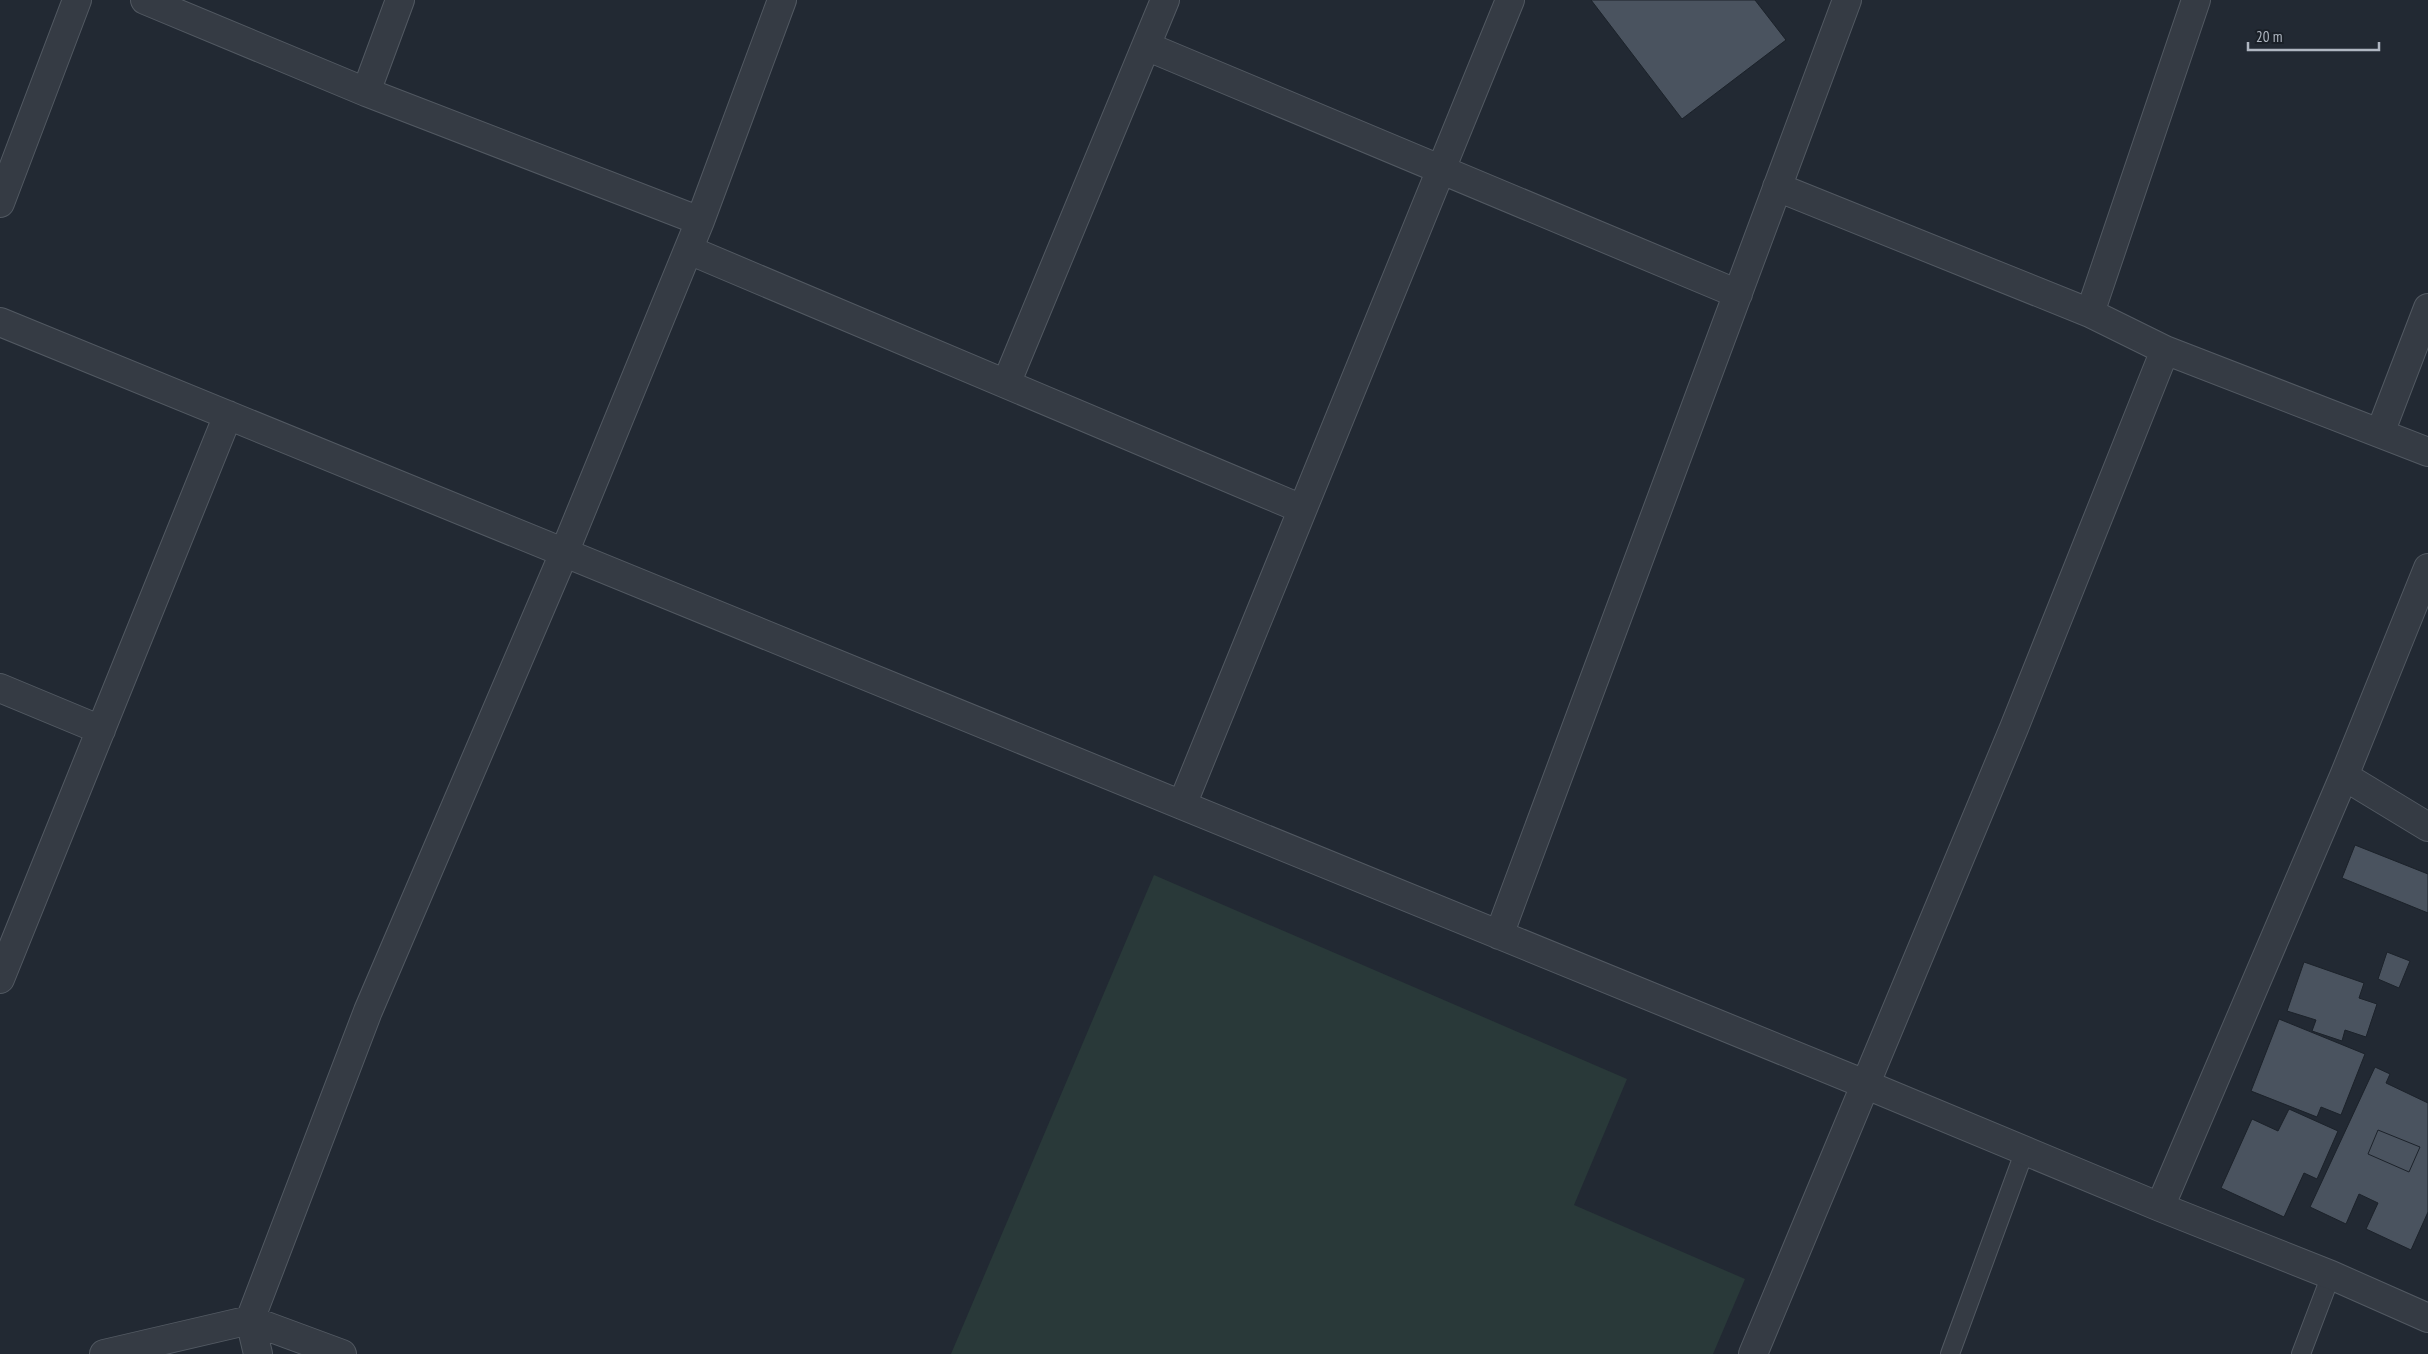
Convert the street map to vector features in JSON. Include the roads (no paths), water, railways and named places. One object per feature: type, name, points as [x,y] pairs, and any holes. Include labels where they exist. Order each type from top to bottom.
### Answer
[{"type":"street","points":[[0,203],[77,0]]},
{"type":"street","points":[[145,0],[366,92],[700,221]]},
{"type":"street","points":[[366,92],[400,0]]},
{"type":"street","points":[[258,1354],[250,1320],[368,1011],[564,553],[689,250],[782,0]]},
{"type":"street","points":[[1006,384],[1165,0]]},
{"type":"street","points":[[1182,805],[1510,0]]},
{"type":"street","points":[[1499,935],[1847,0]]},
{"type":"street","points":[[2090,313],[2196,0]]},
{"type":"street","points":[[1146,46],[1738,294]]},
{"type":"street","points":[[1777,187],[2090,313],[2166,350],[2428,452]]},
{"type":"street","points":[[689,250],[1302,509]]},
{"type":"street","points":[[2380,433],[2428,308]]},
{"type":"street","points":[[0,322],[1867,1085],[2160,1207],[2331,1275],[2428,1318]]},
{"type":"street","points":[[1753,1354],[1867,1085],[2166,350]]},
{"type":"street","points":[[0,979],[228,415]]},
{"type":"street","points":[[2160,1207],[2344,776],[2428,568]]},
{"type":"street","points":[[0,688],[101,730]]},
{"type":"street","points":[[2344,776],[2428,827]]},
{"type":"street","points":[[104,1354],[250,1320],[342,1354]]},
{"type":"lane","points":[[1950,1354],[2025,1150]]},
{"type":"lane","points":[[2301,1354],[2331,1275]]}]
